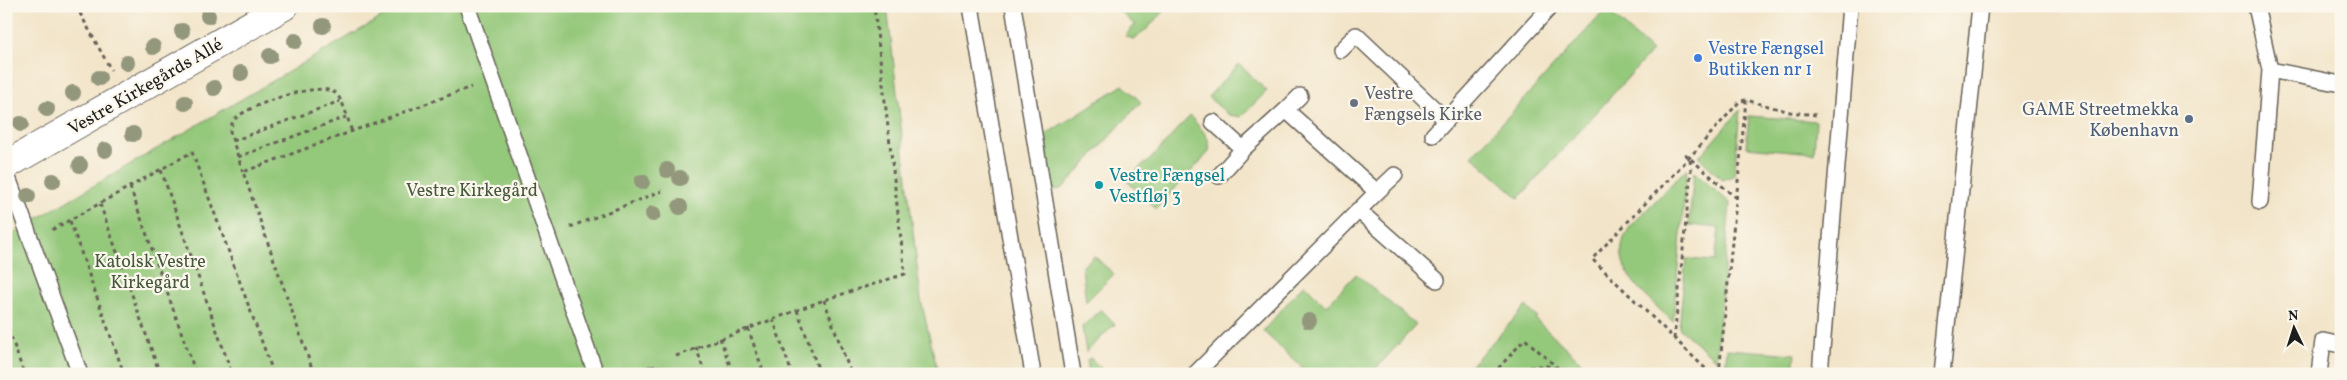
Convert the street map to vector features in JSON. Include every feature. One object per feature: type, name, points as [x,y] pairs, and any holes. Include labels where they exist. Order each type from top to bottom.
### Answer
[{"type":"street","name":"Vestre Kirkegårds Allé","points":[[6,165],[284,6]]},
{"type":"lane","points":[[467,6],[596,374]]},
{"type":"lane","points":[[970,6],[1033,374]]},
{"type":"lane","points":[[1013,6],[1072,374]]},
{"type":"lane","points":[[1433,135],[1551,6]]},
{"type":"lane","points":[[1820,374],[1850,6]]},
{"type":"lane","points":[[1942,374],[1980,6]]},
{"type":"lane","points":[[2256,6],[2270,70],[2260,202]]},
{"type":"lane","points":[[1341,50],[1356,35],[1446,120]]},
{"type":"lane","points":[[2270,70],[2341,84]]},
{"type":"lane","points":[[1219,176],[1243,149],[1300,96]]},
{"type":"lane","points":[[1286,110],[1377,192]]},
{"type":"lane","points":[[1213,122],[1243,149]]},
{"type":"lane","points":[[6,172],[80,374]]},
{"type":"lane","points":[[1195,374],[1394,175]]},
{"type":"lane","points":[[1358,210],[1437,280]]},
{"type":"lane","points":[[2319,374],[2323,341],[2341,345]]},
{"type":"path","points":[[76,6],[126,97]]},
{"type":"path","points":[[656,373],[664,361],[696,347],[824,300],[905,274],[874,6]]},
{"type":"path","points":[[243,172],[492,79]]},
{"type":"path","points":[[314,374],[238,157],[230,132],[231,125],[235,118],[246,111],[272,100],[320,89],[329,89],[337,94],[352,132]]},
{"type":"path","points":[[1711,374],[1592,259],[1690,158],[1740,101],[1746,100],[1790,112],[1823,116]]},
{"type":"path","points":[[1719,374],[1746,100]]},
{"type":"path","points":[[233,141],[340,101]]},
{"type":"path","points":[[238,157],[346,117]]},
{"type":"path","points":[[32,241],[192,152],[272,373]]},
{"type":"path","points":[[1685,154],[1736,198]]},
{"type":"path","points":[[1674,339],[1691,172],[1690,158]]},
{"type":"path","points":[[161,170],[232,374]]},
{"type":"path","points":[[130,187],[196,374]]},
{"type":"path","points":[[547,236],[662,191]]},
{"type":"path","points":[[100,204],[160,374]]},
{"type":"path","points":[[70,221],[124,374]]},
{"type":"path","points":[[824,300],[851,374]]},
{"type":"path","points":[[797,310],[820,374]]},
{"type":"path","points":[[773,319],[792,374]]},
{"type":"path","points":[[6,322],[24,374]]},
{"type":"path","points":[[748,328],[764,374]]},
{"type":"path","points":[[720,338],[733,374]]},
{"type":"path","points":[[1493,374],[1526,339],[1564,374]]},
{"type":"path","points":[[696,347],[705,374]]},
{"type":"path","points":[[1515,374],[1530,366],[1560,370]]},
{"type":"green space","name":"Vestre Kirkegård","points":[[401,6],[887,6],[921,300],[938,374],[6,374],[6,237]]},
{"type":"green space","points":[[1114,6],[1169,6],[1144,32],[1133,39],[1125,36],[1135,25]]},
{"type":"green space","points":[[1606,9],[1652,51],[1519,198],[1472,156]]},
{"type":"green space","points":[[1239,64],[1267,91],[1241,117],[1229,115],[1208,97]]},
{"type":"green space","points":[[1123,85],[1141,102],[1063,188],[1053,191],[1043,136]]},
{"type":"green space","points":[[1740,110],[1734,176],[1722,180],[1699,157]]},
{"type":"green space","points":[[1190,116],[1207,137],[1209,152],[1156,209],[1127,181],[1144,163],[1146,164]]},
{"type":"green space","points":[[1749,116],[1816,121],[1814,153],[1746,147]]},
{"type":"green space","points":[[1687,168],[1673,322],[1632,280],[1625,268],[1622,255],[1623,241],[1630,227]]},
{"type":"green space","points":[[1694,172],[1730,203],[1716,360],[1679,328],[1686,259],[1715,261],[1719,228],[1689,225]]},
{"type":"green space","points":[[1094,256],[1114,274],[1086,302],[1082,267]]},
{"type":"green space","points":[[1356,274],[1416,325],[1371,374],[1309,374],[1263,331],[1304,284],[1326,306]]},
{"type":"green space","points":[[1526,306],[1537,317],[1535,319],[1594,374],[1463,374]]},
{"type":"green space","points":[[1101,309],[1115,324],[1086,352],[1082,327]]},
{"type":"green space","points":[[1727,349],[1795,354],[1792,374],[1730,374],[1725,369]]},
{"type":"green space","points":[[1091,358],[1107,374],[1089,374],[1087,360]]},
{"type":"place","name":"Vestre Fængsel Butikken nr 1","points":[[1698,58]]},
{"type":"place","name":"Vestre Fængsels Kirke","points":[[1354,103]]},
{"type":"place","name":"GAME Streetmekka København","points":[[2189,119]]},
{"type":"place","name":"Vestre Fængsel Vestfløj 3","points":[[1099,185]]},
{"type":"park label","name":"Katolsk Vestre Kirkegård","points":[[150,271]]}]
